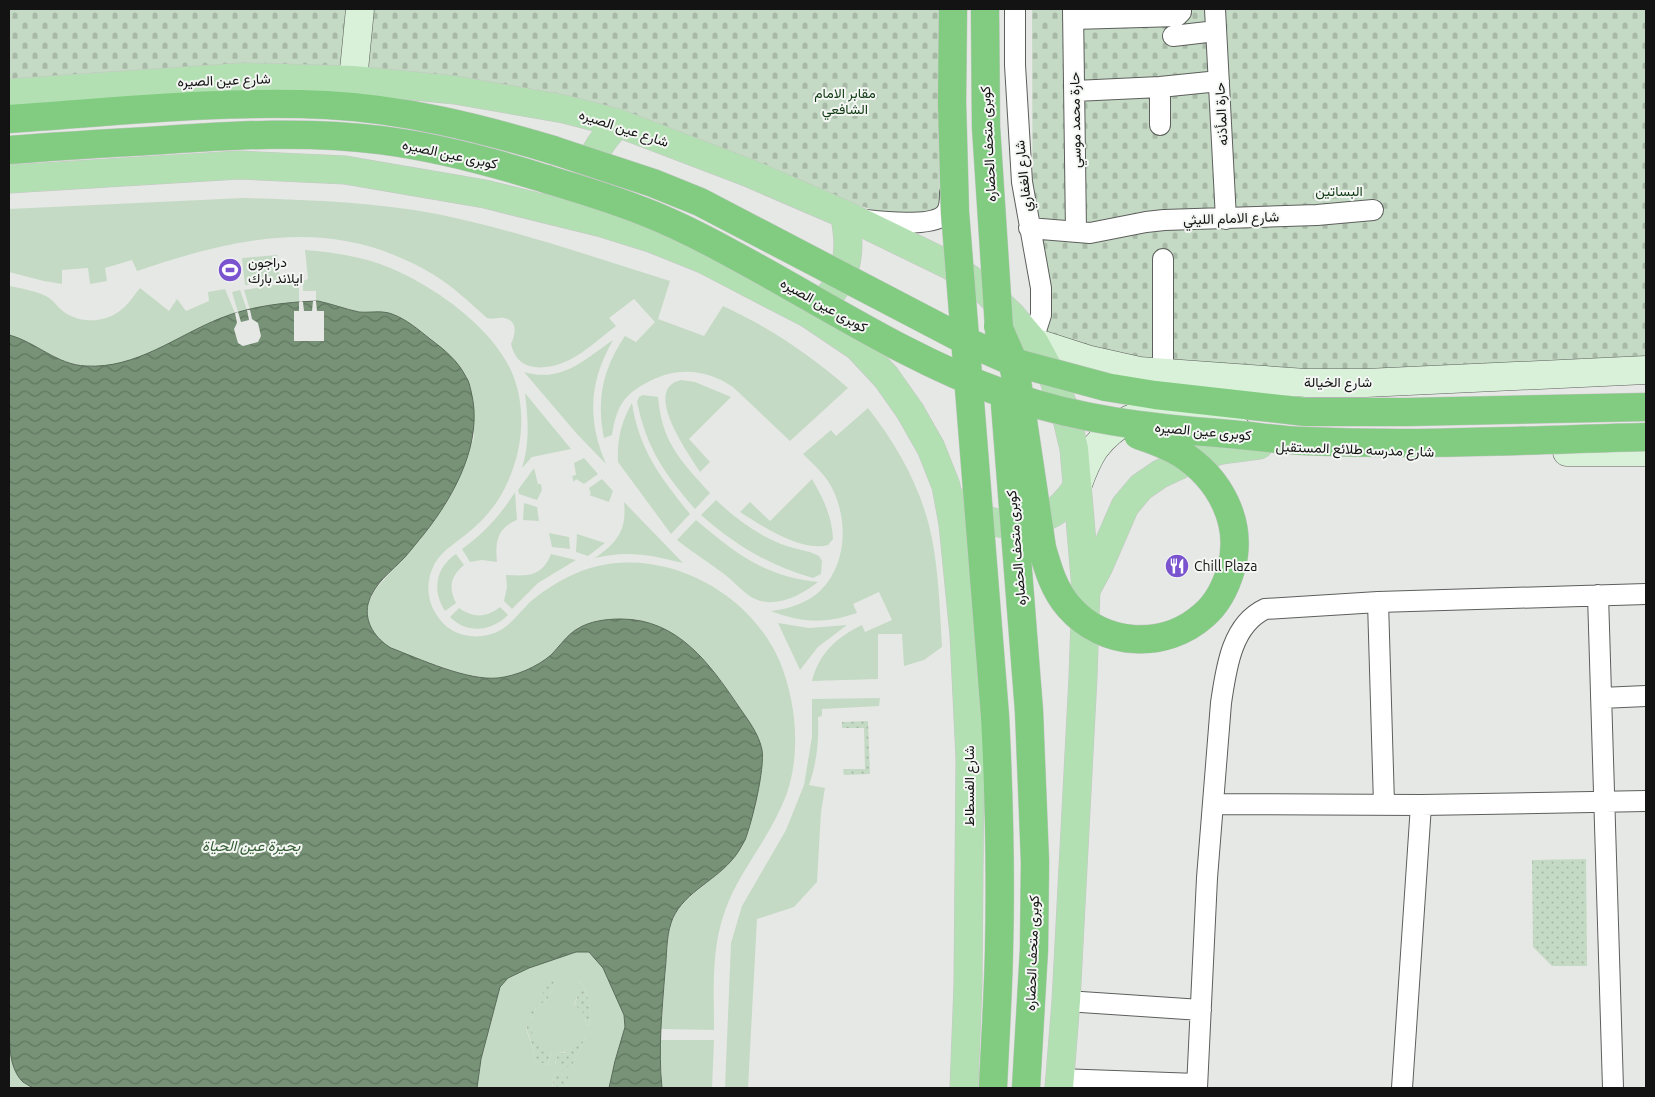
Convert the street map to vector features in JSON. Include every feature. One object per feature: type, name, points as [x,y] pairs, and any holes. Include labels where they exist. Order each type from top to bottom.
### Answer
[{"type":"highway","points":[[953,9],[952,102],[955,212],[995,716],[1000,868],[999,951],[993,1088]]},
{"type":"highway","name":"كوبرى متحف الحضاره","points":[[985,9],[986,127],[998,326],[1029,711],[1035,862],[1034,949],[1026,1088]]},
{"type":"highway","name":"كوبرى عين الصيره","points":[[9,119],[212,105],[272,103],[329,105],[379,110],[496,133],[605,166],[700,202],[970,343],[1013,362],[1106,387],[1172,398],[1306,412],[1646,407]]},
{"type":"highway","name":"كوبرى عين الصيره","points":[[9,150],[270,134],[380,140],[435,148],[490,161],[645,212],[733,254],[913,355],[1001,393],[1047,408],[1095,420],[1173,430],[1302,441],[1403,443],[1646,437]]},
{"type":"highway","points":[[998,326],[1011,356],[1018,387],[1042,548],[1056,589],[1068,606],[1083,621],[1100,631],[1136,640],[1155,639],[1174,634],[1191,626],[1206,614],[1218,599],[1227,582],[1235,545],[1234,527],[1229,509],[1221,492],[1209,478],[1180,452],[1161,443],[1095,420]]},
{"type":"main road","name":"شارع عين الصيره","points":[[9,93],[243,77],[354,80],[455,90],[564,109],[618,123],[749,172],[850,217],[951,266],[975,283],[1012,316],[1034,341],[1052,375],[1065,411],[1074,449],[1077,487]]},
{"type":"main road","points":[[602,223],[591,205],[588,183],[592,160],[602,139],[618,123]]},
{"type":"main road","points":[[9,179],[239,165],[345,170],[485,194],[602,223],[652,238],[703,259],[809,314],[858,347],[886,377],[910,410],[931,448],[946,486],[966,508],[981,518],[999,524],[1017,525],[1035,521],[1052,514],[1066,502],[1077,487]]},
{"type":"main road","points":[[809,314],[822,304],[835,289],[844,272],[848,252],[850,217]]},
{"type":"main road","points":[[1086,590],[1108,548],[1125,506],[1141,487],[1160,474],[1190,460],[1221,450],[1259,445]]},
{"type":"main road","name":"شارع الفسطاط","points":[[946,486],[953,524],[959,578],[970,759],[968,974],[964,1088]]},
{"type":"main road","points":[[1059,1084],[1066,1001],[1086,590],[1077,487]]},
{"type":"street","points":[[354,80],[360,9]]},
{"type":"street","points":[[850,217],[919,222],[937,219],[945,214],[949,206],[945,9]]},
{"type":"street","name":"شارع الغفاري","points":[[1015,9],[1015,65],[1022,182],[1041,288],[1041,315],[1034,341]]},
{"type":"street","points":[[1073,14],[1177,16],[1181,9]]},
{"type":"street","name":"حارة المأذنه","points":[[1215,9],[1226,219]]},
{"type":"street","name":"حارة محمد موسي","points":[[1073,14],[1075,91],[1083,233]]},
{"type":"street","points":[[1173,36],[1216,31]]},
{"type":"street","points":[[1075,91],[1160,87],[1219,81]]},
{"type":"street","points":[[1160,87],[1160,125]]},
{"type":"street","name":"شارع الامام الليثي","points":[[1030,228],[1083,233],[1146,222],[1317,215],[1373,210]]},
{"type":"street","points":[[1162,373],[1163,259]]},
{"type":"street","name":"شارع الخيالة","points":[[1034,341],[1120,368],[1162,373],[1306,382],[1366,382],[1646,370]]},
{"type":"street","name":"شارع مدرسه طلائع المستقبل","points":[[1077,487],[1084,467],[1095,449],[1111,431],[1128,420],[1148,413],[1170,411],[1228,425],[1252,438],[1259,445],[1360,452],[1646,452]]},
{"type":"street","points":[[1059,1084],[1197,1086],[1207,878],[1221,703],[1230,656],[1247,622],[1255,614],[1265,609],[1378,602],[1646,594]]},
{"type":"street","points":[[1598,595],[1613,1088]]},
{"type":"street","points":[[1378,602],[1384,804]]},
{"type":"street","points":[[1601,698],[1646,696]]},
{"type":"street","points":[[1214,804],[1421,805],[1646,800]]},
{"type":"street","points":[[1402,1088],[1421,805]]},
{"type":"street","points":[[1066,1001],[1201,1010]]},
{"type":"green space","points":[[9,9],[351,9],[345,73],[9,97]]},
{"type":"green space","name":"مقابر الامام الشافعي","points":[[371,9],[941,9],[939,73],[940,214],[897,217],[854,204],[760,167],[366,69]]},
{"type":"green space","name":"البساتين","points":[[1032,9],[1646,9],[1646,366],[1318,374],[1177,370],[1033,340]]},
{"type":"green space","points":[[243,198],[340,202],[413,210],[467,220],[583,253],[670,281],[658,319],[704,336],[723,306],[757,323],[788,342],[848,388],[790,441],[733,387],[723,381],[713,376],[692,372],[671,374],[646,383],[628,396],[618,411],[612,435],[604,438],[601,397],[611,360],[625,336],[636,342],[655,322],[634,299],[609,318],[616,326],[578,355],[557,365],[534,367],[519,360],[514,353],[511,344],[515,329],[512,322],[502,318],[487,318],[455,290],[434,275],[397,256],[360,244],[324,238],[287,237],[250,241],[213,248],[137,271],[132,260],[105,268],[107,281],[90,284],[88,268],[62,270],[62,284],[9,272],[9,209]]},
{"type":"green space","points":[[305,250],[359,258],[396,270],[416,280],[456,307],[474,322],[504,357],[513,375],[520,401],[521,414],[520,441],[514,467],[492,508],[476,526],[442,554],[435,563],[430,575],[428,588],[430,602],[440,620],[446,626],[465,635],[480,636],[495,633],[506,627],[538,596],[568,577],[598,566],[629,562],[660,566],[691,575],[719,590],[744,610],[765,634],[780,662],[790,693],[795,727],[794,760],[791,777],[787,793],[779,811],[737,883],[725,911],[715,955],[714,1030],[661,1029],[668,938],[671,923],[677,911],[684,902],[715,875],[756,733],[716,675],[701,658],[684,642],[666,630],[645,622],[610,619],[582,626],[573,631],[540,664],[520,673],[499,678],[459,673],[391,648],[381,642],[373,633],[368,620],[368,605],[374,591],[426,532],[448,498],[474,438],[474,403],[467,378],[453,358],[412,325],[393,314],[360,312],[316,301],[316,291],[303,291],[303,281],[308,279]]},
{"type":"green space","points":[[277,255],[280,281],[245,285],[242,258]]},
{"type":"green space","points":[[299,281],[299,302],[250,310],[244,290]]},
{"type":"green space","points":[[9,286],[46,296],[64,312],[78,319],[86,320],[101,319],[116,314],[127,305],[140,288],[169,311],[177,299],[186,311],[209,301],[208,292],[225,289],[235,313],[203,326],[135,360],[110,366],[85,366],[64,363],[29,343],[9,335]]},
{"type":"green space","points":[[240,290],[247,310],[238,312],[232,292]]},
{"type":"green space","points":[[613,340],[599,371],[593,401],[596,432],[606,464],[577,434],[524,372],[538,375],[561,372],[582,362]]},
{"type":"green space","points":[[681,380],[695,382],[731,397],[689,439],[710,462],[700,472],[671,423],[667,408],[666,396],[670,386]]},
{"type":"green space","points":[[525,393],[571,449],[532,457],[522,468],[528,431]]},
{"type":"green space","points":[[643,395],[658,397],[660,413],[669,439],[682,461],[710,493],[695,509],[674,484],[652,447],[641,419],[637,402],[639,397]]},
{"type":"green space","points":[[632,403],[640,435],[653,463],[690,514],[671,534],[618,462],[620,431]]},
{"type":"green space","points":[[868,408],[900,456],[924,507],[935,557],[942,647],[924,660],[904,666],[902,634],[878,634],[878,679],[812,681],[824,654],[837,641],[862,625],[865,632],[892,620],[879,592],[853,604],[857,613],[834,619],[803,620],[771,611],[791,607],[809,599],[820,591],[836,569],[840,556],[843,529],[838,502],[827,480],[803,454],[831,430],[836,436]]},
{"type":"green space","points":[[584,458],[598,474],[584,484],[576,479],[574,482],[572,476],[576,475],[574,463]]},
{"type":"green space","points":[[534,468],[538,484],[541,484],[542,490],[537,500],[519,494],[518,490]]},
{"type":"green space","points":[[602,479],[613,491],[609,502],[589,495],[591,494],[589,488]]},
{"type":"green space","points":[[812,479],[823,500],[831,523],[833,539],[828,545],[806,545],[794,541],[770,530],[740,512],[750,502],[770,521]]},
{"type":"green space","points":[[515,492],[517,520],[505,527],[499,536],[496,548],[497,562],[482,560],[470,562],[462,549],[491,524]]},
{"type":"green space","points":[[716,500],[738,519],[763,535],[781,544],[819,556],[822,561],[821,574],[813,578],[782,567],[768,561],[727,536],[701,515]]},
{"type":"green space","points":[[624,502],[683,563],[639,554],[618,554],[595,558],[609,547],[619,535],[624,521]]},
{"type":"green space","points":[[524,503],[537,507],[539,521],[523,520]]},
{"type":"green space","points":[[696,520],[724,543],[752,562],[782,575],[818,582],[802,593],[784,600],[765,602],[756,599],[744,592],[724,574],[677,540]]},
{"type":"green space","points":[[549,533],[569,537],[570,549],[552,547]]},
{"type":"green space","points":[[577,534],[605,543],[588,556],[576,552]]},
{"type":"green space","points":[[456,554],[464,565],[456,573],[452,582],[452,592],[456,603],[445,611],[438,596],[438,580],[444,566]]},
{"type":"green space","points":[[551,554],[576,560],[538,583],[512,609],[504,601],[507,587],[506,575],[533,574],[543,567]]},
{"type":"green space","points":[[500,607],[508,615],[487,628],[479,629],[464,626],[450,617],[459,608],[469,614],[485,615]]},
{"type":"green space","points":[[778,623],[809,628],[847,625],[818,647],[800,670]]},
{"type":"green space","points":[[880,698],[879,706],[822,709],[822,716],[818,717],[817,751],[809,785],[825,788],[821,812],[817,882],[794,907],[757,919],[748,1088],[725,1088],[731,943],[742,906],[786,830],[804,785],[812,737],[812,699]]},
{"type":"green space","points":[[868,721],[870,774],[844,775],[843,769],[865,769],[864,728],[842,728],[842,722]]},
{"type":"green space","points":[[1586,859],[1587,966],[1552,966],[1533,947],[1532,860]]},
{"type":"green space","points":[[576,952],[589,952],[603,968],[624,1015],[625,1027],[609,1088],[566,1088],[568,1076],[555,1073],[552,1086],[555,1088],[477,1088],[481,1059],[500,987],[508,978],[529,968]],"holes":[[[551,981],[555,982],[548,999],[536,1008],[532,1018],[527,1016]],[[581,982],[589,1003],[589,1025],[586,1024],[583,1013],[574,1005],[579,991],[579,984]],[[526,1025],[531,1026],[537,1042],[551,1052],[548,1065],[534,1061]],[[583,1035],[586,1036],[571,1068],[555,1064],[558,1053],[570,1050]]]},
{"type":"green space","points":[[551,980],[555,982],[548,999],[536,1008],[532,1018],[526,1016]]},
{"type":"green space","points":[[581,982],[589,1003],[589,1025],[586,1024],[586,1019],[574,1006]]},
{"type":"green space","points":[[9,1013],[12,1055],[22,1081],[33,1088],[9,1088]]},
{"type":"green space","points":[[526,1025],[531,1025],[538,1041],[551,1051],[548,1065],[534,1061]]},
{"type":"green space","points":[[583,1035],[586,1036],[571,1069],[555,1065],[558,1053],[564,1053]]},
{"type":"green space","points":[[660,1040],[714,1040],[712,1088],[662,1088]]},
{"type":"green space","points":[[555,1073],[569,1076],[566,1088],[552,1087]]},
{"type":"water","name":"بحيرة عين الحياة","points":[[318,301],[359,312],[380,312],[397,316],[417,328],[451,356],[463,371],[471,391],[474,429],[464,467],[456,485],[424,534],[405,557],[378,584],[370,597],[367,611],[368,618],[372,630],[381,640],[391,648],[458,673],[498,678],[519,673],[533,667],[551,655],[573,632],[587,624],[615,619],[641,621],[659,627],[676,636],[704,660],[728,691],[756,733],[762,750],[762,770],[745,840],[724,869],[682,904],[675,913],[669,929],[661,1030],[662,1088],[609,1088],[625,1027],[624,1015],[603,968],[589,952],[576,952],[529,968],[508,978],[500,987],[481,1059],[477,1088],[33,1088],[23,1082],[14,1067],[10,1049],[9,1013],[9,335],[75,365],[104,366],[139,357],[204,325],[244,310],[269,305]]},
{"type":"pier","points":[[301,301],[303,302],[304,311],[312,311],[313,301],[316,301],[317,311],[324,311],[324,341],[294,341],[294,311],[299,311],[299,302]]},
{"type":"pier","points":[[247,310],[250,310],[252,319],[258,323],[261,336],[258,342],[243,346],[238,343],[234,329],[237,323],[235,313],[238,312],[241,322],[249,320]]},
{"type":"place","name":"دراجون ايلاند بارك","points":[[230,270]]},
{"type":"place","name":"Chill Plaza","points":[[1177,566]]}]
